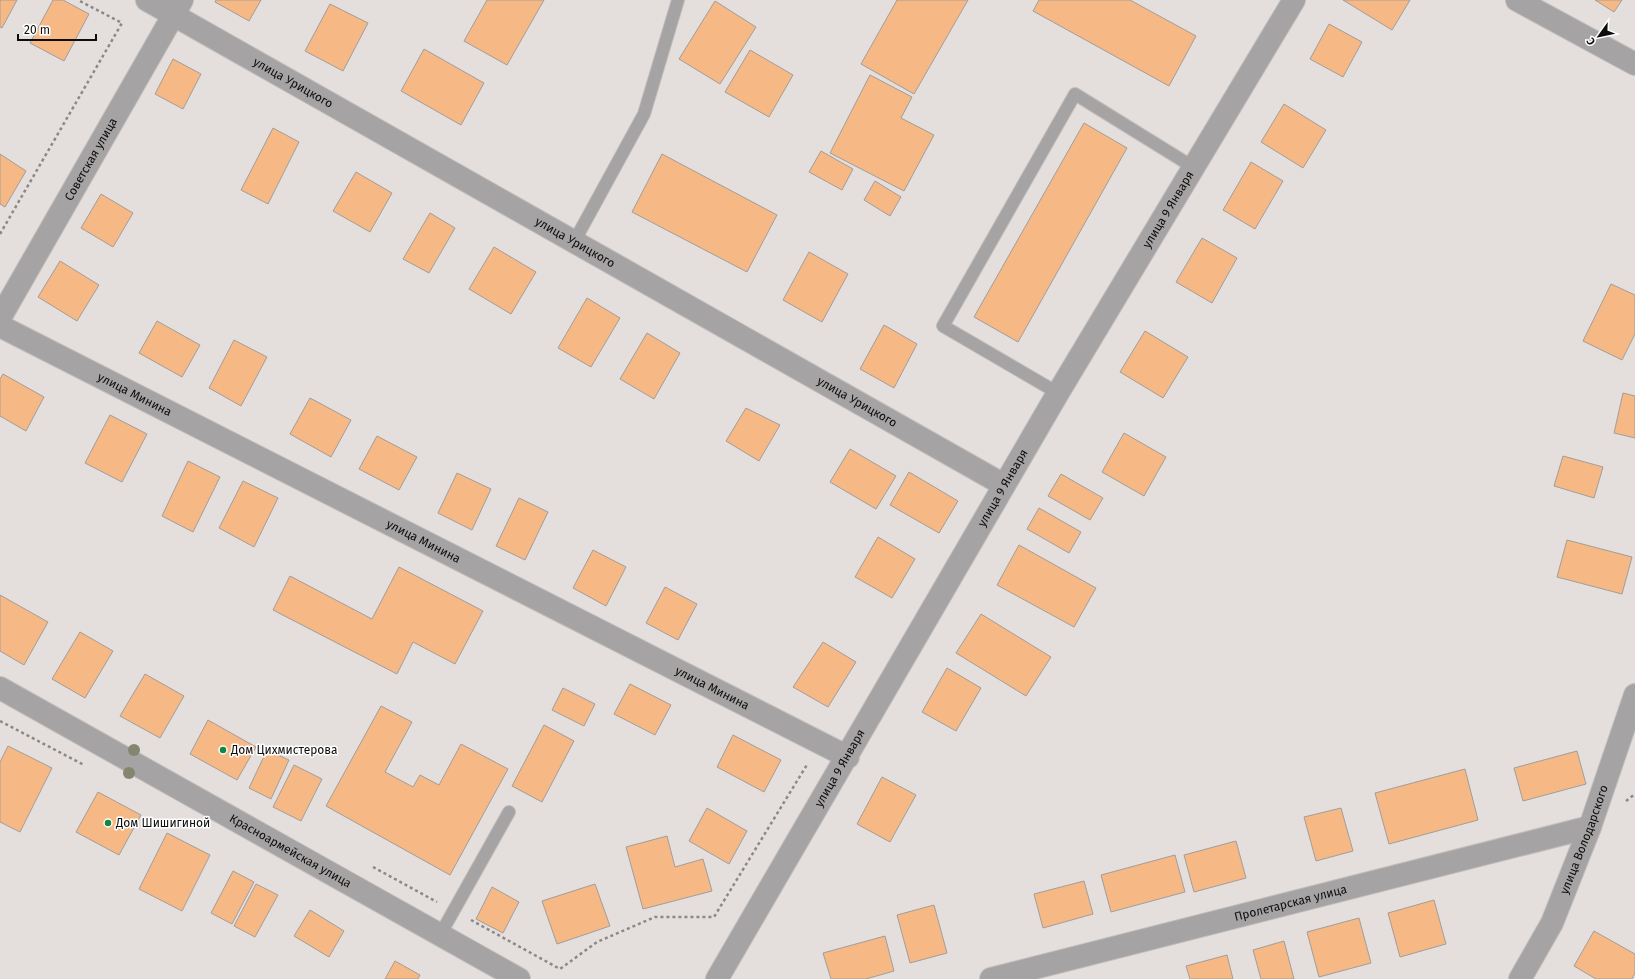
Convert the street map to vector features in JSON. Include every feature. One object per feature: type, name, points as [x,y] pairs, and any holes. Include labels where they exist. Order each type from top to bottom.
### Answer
[{"type":"street","name":"улица Урицкого","points":[[147,0],[178,7],[574,242],[1004,485]]},
{"type":"street","name":"улица 9 Января","points":[[717,979],[848,757],[1058,393],[1294,0]]},
{"type":"street","points":[[1517,0],[1635,64]]},
{"type":"street","name":"Советская улица","points":[[0,318],[178,7]]},
{"type":"street","name":"улица Минина","points":[[0,326],[848,757]]},
{"type":"street","name":"Красноармейская улица","points":[[0,688],[519,979]]},
{"type":"street","name":"улица Володарского","points":[[1520,979],[1552,923],[1590,827],[1635,695]]},
{"type":"street","name":"Пролетарская улица","points":[[991,979],[1590,827]]},
{"type":"lane","points":[[574,242],[644,114],[678,0]]},
{"type":"lane","points":[[1058,393],[943,326],[1075,94],[1194,167]]},
{"type":"lane","points":[[440,935],[509,812]]},
{"type":"path","points":[[0,234],[122,24],[78,0]]},
{"type":"path","points":[[560,969],[597,942],[655,916],[714,917],[810,760]]},
{"type":"building","points":[[0,0],[17,0],[2,28],[0,27]]},
{"type":"building","points":[[53,0],[63,0],[89,14],[64,61],[30,43]]},
{"type":"building","points":[[216,0],[261,0],[249,21],[215,2]]},
{"type":"building","points":[[487,0],[544,0],[507,65],[464,41]]},
{"type":"building","points":[[897,0],[968,0],[914,94],[861,64]]},
{"type":"building","points":[[1039,0],[1130,0],[1196,36],[1169,86],[1033,11]]},
{"type":"building","points":[[1343,0],[1410,0],[1392,30]]},
{"type":"building","points":[[1595,0],[1622,0],[1614,12]]},
{"type":"building","points":[[715,1],[756,27],[720,84],[679,59]]},
{"type":"building","points":[[330,4],[368,23],[343,71],[305,51]]},
{"type":"building","points":[[1329,24],[1362,42],[1343,77],[1310,59]]},
{"type":"building","points":[[424,49],[484,83],[461,125],[401,91]]},
{"type":"building","points":[[750,50],[793,75],[769,117],[725,92]]},
{"type":"building","points":[[173,59],[201,74],[183,109],[155,94]]},
{"type":"building","points":[[870,75],[912,97],[901,118],[934,135],[904,191],[830,153]]},
{"type":"building","points":[[1284,104],[1326,130],[1303,168],[1261,142]]},
{"type":"building","points":[[1084,123],[1127,148],[1018,342],[974,317]]},
{"type":"building","points":[[273,128],[299,142],[268,204],[241,190]]},
{"type":"building","points":[[821,151],[853,169],[842,190],[809,172]]},
{"type":"building","points":[[0,154],[26,171],[5,207],[0,204]]},
{"type":"building","points":[[662,154],[777,215],[747,272],[632,212]]},
{"type":"building","points":[[1251,162],[1283,181],[1255,229],[1223,210]]},
{"type":"building","points":[[356,172],[392,193],[370,232],[333,211]]},
{"type":"building","points":[[875,181],[901,197],[890,216],[864,200]]},
{"type":"building","points":[[101,194],[133,213],[113,247],[81,228]]},
{"type":"building","points":[[430,213],[455,228],[429,273],[403,259]]},
{"type":"building","points":[[1202,238],[1237,258],[1212,303],[1176,282]]},
{"type":"building","points":[[494,247],[536,272],[511,314],[469,289]]},
{"type":"building","points":[[809,252],[848,274],[822,322],[783,300]]},
{"type":"building","points":[[60,261],[99,285],[77,321],[38,297]]},
{"type":"building","points":[[1611,284],[1635,295],[1635,334],[1622,360],[1583,341]]},
{"type":"building","points":[[587,298],[620,318],[591,367],[558,348]]},
{"type":"building","points":[[157,321],[200,345],[182,377],[139,353]]},
{"type":"building","points":[[884,325],[917,344],[894,388],[860,369]]},
{"type":"building","points":[[1145,331],[1188,357],[1163,398],[1120,372]]},
{"type":"building","points":[[647,333],[680,353],[654,399],[620,379]]},
{"type":"building","points":[[234,340],[267,357],[241,406],[209,388]]},
{"type":"building","points":[[3,374],[44,397],[26,431],[0,416],[0,379]]},
{"type":"building","points":[[1623,393],[1635,396],[1635,438],[1614,433]]},
{"type":"building","points":[[310,398],[351,420],[331,457],[290,434]]},
{"type":"building","points":[[746,408],[780,425],[759,461],[726,441]]},
{"type":"building","points":[[110,415],[147,434],[122,482],[85,463]]},
{"type":"building","points":[[1124,433],[1166,457],[1144,496],[1102,472]]},
{"type":"building","points":[[377,436],[417,457],[399,490],[359,469]]},
{"type":"building","points":[[850,449],[896,476],[876,509],[830,482]]},
{"type":"building","points":[[1563,456],[1603,467],[1594,498],[1554,486]]},
{"type":"building","points":[[188,461],[220,477],[193,532],[162,516]]},
{"type":"building","points":[[909,472],[958,501],[939,533],[890,505]]},
{"type":"building","points":[[457,473],[491,489],[472,530],[438,513]]},
{"type":"building","points":[[1061,474],[1103,498],[1090,520],[1048,496]]},
{"type":"building","points":[[243,481],[278,498],[254,547],[219,528]]},
{"type":"building","points":[[519,498],[548,512],[525,560],[496,546]]},
{"type":"building","points":[[1039,508],[1081,532],[1069,553],[1027,529]]},
{"type":"building","points":[[878,537],[915,559],[892,598],[855,577]]},
{"type":"building","points":[[1567,540],[1632,557],[1622,594],[1557,577]]},
{"type":"building","points":[[1019,545],[1096,588],[1074,627],[997,585]]},
{"type":"building","points":[[593,550],[626,567],[606,606],[573,588]]},
{"type":"building","points":[[399,567],[483,611],[455,664],[413,642],[397,674],[273,610],[290,576],[372,619]]},
{"type":"building","points":[[665,587],[697,604],[678,640],[646,623]]},
{"type":"building","points":[[0,595],[48,622],[24,665],[0,651]]},
{"type":"building","points":[[981,614],[1051,657],[1026,696],[956,653]]},
{"type":"building","points":[[80,632],[113,651],[85,698],[52,679]]},
{"type":"building","points":[[823,642],[856,662],[828,707],[793,687]]},
{"type":"building","points":[[947,668],[981,688],[956,731],[922,712]]},
{"type":"building","points":[[145,674],[184,696],[160,738],[120,716]]},
{"type":"building","points":[[630,684],[671,705],[655,735],[614,714]]},
{"type":"building","points":[[563,688],[595,704],[584,726],[552,710]]},
{"type":"building","points":[[381,706],[412,722],[385,772],[413,787],[420,775],[439,785],[461,744],[508,769],[450,875],[326,806]]},
{"type":"building","name":"Дом Цихмистерова","points":[[208,720],[256,747],[237,780],[190,754]]},
{"type":"building","points":[[544,725],[574,741],[542,802],[512,786]]},
{"type":"building","points":[[733,735],[781,760],[764,792],[717,767]]},
{"type":"building","points":[[8,746],[52,768],[20,832],[0,822],[0,762]]},
{"type":"building","points":[[267,750],[289,760],[271,799],[249,788]]},
{"type":"building","points":[[1577,751],[1586,784],[1523,801],[1514,768]]},
{"type":"building","points":[[294,765],[322,779],[301,821],[273,807]]},
{"type":"building","points":[[1465,769],[1478,820],[1389,844],[1375,793]]},
{"type":"building","points":[[882,777],[916,795],[890,842],[857,824]]},
{"type":"building","name":"Дом Шишигиной","points":[[98,792],[141,815],[119,855],[76,832]]},
{"type":"building","points":[[707,808],[747,831],[729,864],[689,841]]},
{"type":"building","points":[[1341,808],[1353,851],[1316,861],[1304,817]]},
{"type":"building","points":[[167,833],[210,855],[182,911],[139,889]]},
{"type":"building","points":[[667,836],[675,867],[703,859],[712,891],[643,909],[626,847]]},
{"type":"building","points":[[1236,841],[1246,878],[1194,892],[1184,855]]},
{"type":"building","points":[[1175,855],[1185,892],[1111,912],[1101,875]]},
{"type":"building","points":[[233,871],[254,882],[232,924],[211,913]]},
{"type":"building","points":[[1084,881],[1093,914],[1043,928],[1034,894]]},
{"type":"building","points":[[256,884],[278,895],[255,937],[234,926]]},
{"type":"building","points":[[595,884],[610,926],[557,944],[542,901]]},
{"type":"building","points":[[492,887],[519,902],[503,933],[476,919]]},
{"type":"building","points":[[1434,900],[1446,944],[1400,957],[1388,913]]},
{"type":"building","points":[[934,905],[947,953],[910,963],[897,915]]},
{"type":"building","points":[[310,910],[344,931],[329,957],[294,936]]},
{"type":"building","points":[[1359,918],[1371,963],[1319,977],[1307,932]]},
{"type":"building","points":[[1594,931],[1635,954],[1635,973],[1632,979],[1596,979],[1574,966]]},
{"type":"building","points":[[885,936],[894,971],[866,979],[831,979],[823,953]]},
{"type":"building","points":[[1284,941],[1294,979],[1261,979],[1253,950]]},
{"type":"building","points":[[1227,955],[1233,979],[1190,979],[1186,966]]},
{"type":"building","points":[[395,961],[420,975],[418,979],[385,979]]},
{"type":"place","name":"Дом Цихмистерова","points":[[223,750]]},
{"type":"place","name":"Дом Шишигиной","points":[[108,823]]}]
